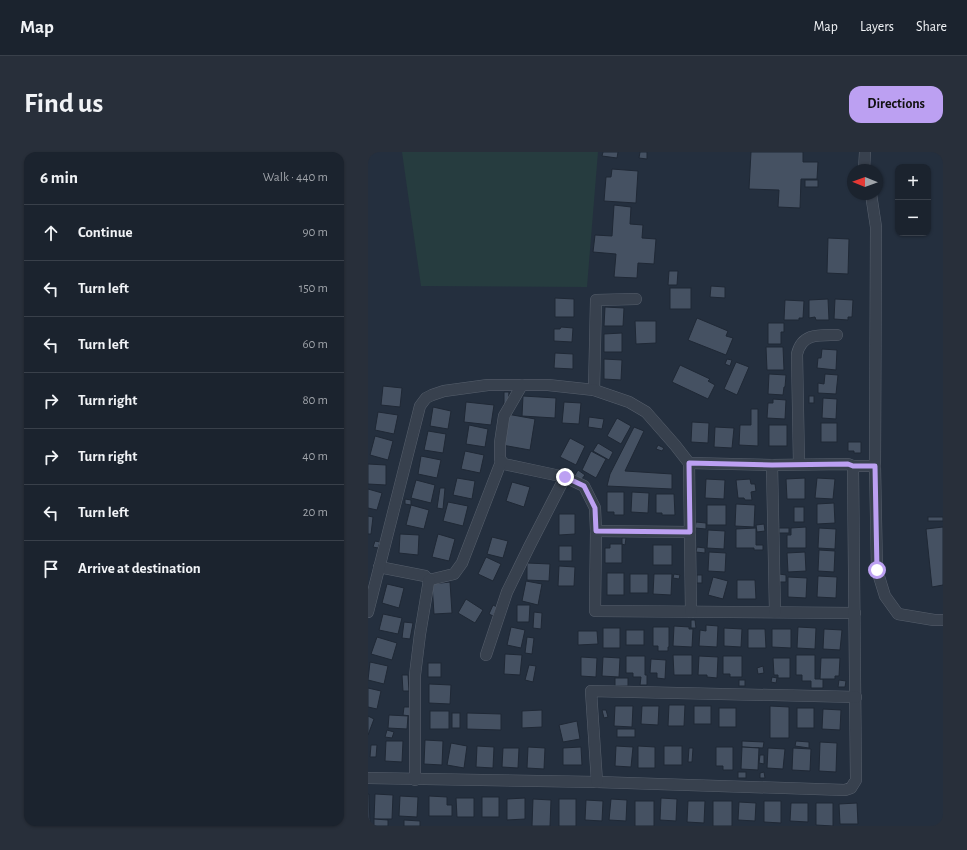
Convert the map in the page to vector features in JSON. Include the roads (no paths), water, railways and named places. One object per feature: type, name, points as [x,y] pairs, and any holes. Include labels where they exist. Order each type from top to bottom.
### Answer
[{"type":"street","points":[[864,164],[865,152]]},
{"type":"street","points":[[872,200],[876,226],[875,466],[877,570],[885,596],[898,614],[943,620]]},
{"type":"street","points":[[594,390],[596,300],[636,299]]},
{"type":"street","points":[[799,464],[797,354],[799,345],[807,338],[837,334]]},
{"type":"street","points":[[368,612],[420,406],[426,398],[444,391],[488,385],[548,385],[594,390],[629,402],[646,412],[689,463],[691,612]]},
{"type":"street","points":[[429,580],[454,574],[462,563],[501,462],[500,443],[504,416],[522,385]]},
{"type":"street","points":[[501,462],[504,464],[565,477],[584,486],[595,508],[595,611],[855,613]]},
{"type":"street","points":[[689,463],[772,465],[848,464],[853,466],[875,466]]},
{"type":"street","points":[[772,465],[775,612]]},
{"type":"street","points":[[368,778],[598,782],[844,790],[851,788],[856,780],[853,466]]},
{"type":"street","points":[[486,655],[507,592],[565,477]]},
{"type":"street","points":[[596,531],[690,532]]},
{"type":"street","points":[[379,567],[425,576],[429,580]]},
{"type":"street","points":[[415,780],[415,675],[429,580]]},
{"type":"street","points":[[598,782],[591,691],[856,697]]}]
